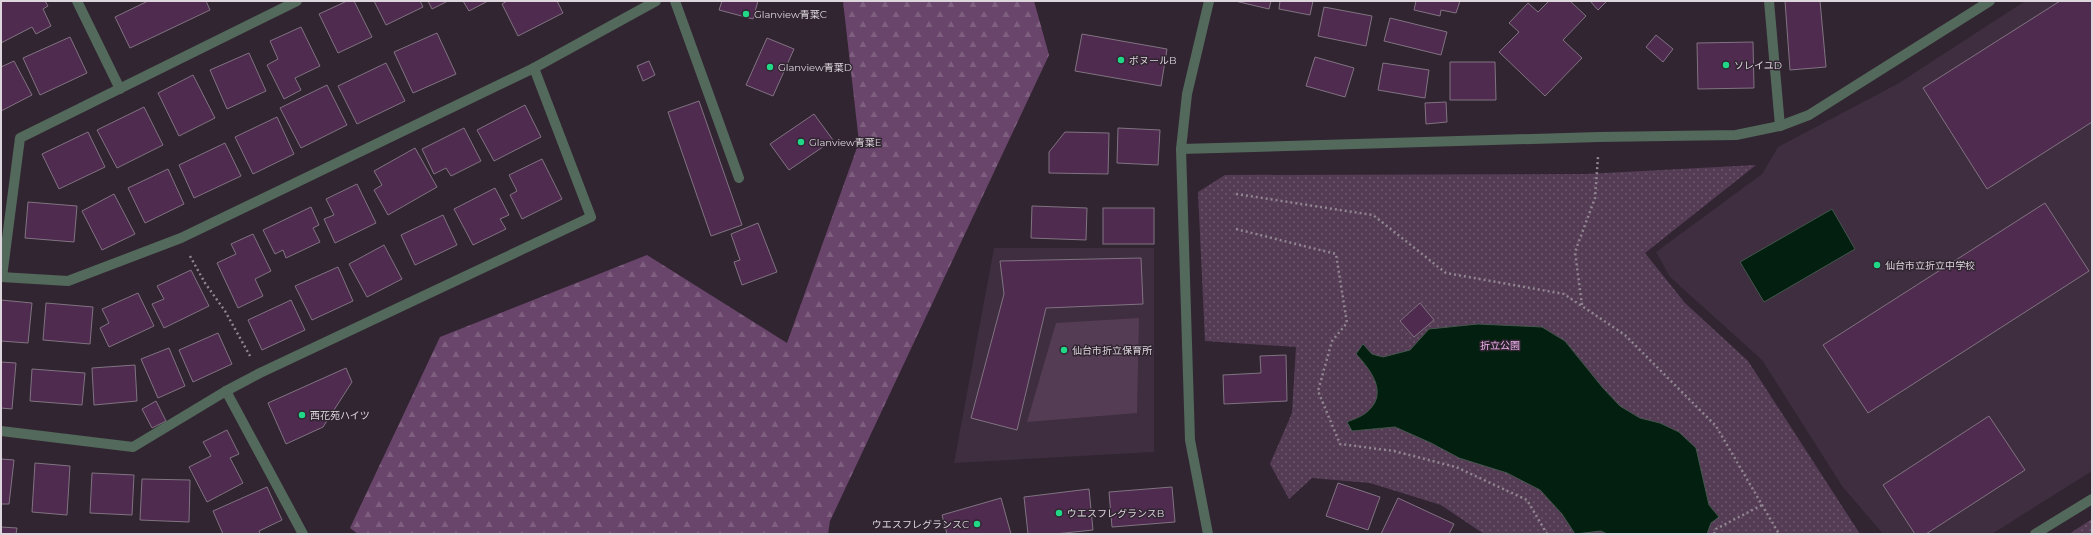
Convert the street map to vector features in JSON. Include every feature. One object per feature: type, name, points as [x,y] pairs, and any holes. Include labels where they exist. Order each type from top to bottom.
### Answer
[{"type":"street","points":[[78,1],[120,90]]},
{"type":"street","points":[[297,1],[120,90],[20,138],[1,277],[68,281],[181,238],[534,68],[656,1]]},
{"type":"street","points":[[675,1],[739,178]]},
{"type":"street","points":[[1208,534],[1190,440],[1181,149],[1186,94],[1209,1]]},
{"type":"street","points":[[1769,1],[1780,126]]},
{"type":"street","points":[[1181,149],[1599,137],[1736,135],[1780,126],[1809,116],[1990,1]]},
{"type":"street","points":[[1,431],[133,447],[226,391],[260,373],[591,216],[534,68]]},
{"type":"street","points":[[226,391],[303,534]]},
{"type":"street","points":[[2036,534],[2092,499]]},
{"type":"path","points":[[1582,306],[1575,252],[1595,198],[1599,137]]},
{"type":"path","points":[[1236,194],[1373,215],[1446,273],[1564,294],[1625,335],[1716,426],[1779,534]]},
{"type":"path","points":[[1236,229],[1336,254],[1347,322],[1332,341],[1318,391],[1340,444],[1394,450],[1456,467],[1527,500],[1547,534]]},
{"type":"path","points":[[181,238],[205,283],[225,311],[260,373]]},
{"type":"path","points":[[1714,534],[1716,529],[1762,505]]},
{"type":"shaded area","name":"仙台市立折立中学校","points":[[2025,1],[2092,1],[2092,471],[1992,534],[1883,534],[1842,486],[1762,360],[1670,277],[1656,252],[1762,174],[1778,147],[1899,83]]},
{"type":"shaded area","points":[[1832,209],[1855,249],[1764,302],[1740,262]]},
{"type":"shaded area","name":"仙台市折立保育所","points":[[994,248],[1154,248],[1154,452],[954,463]]},
{"type":"shaded area","points":[[1478,324],[1542,327],[1565,341],[1603,388],[1620,406],[1640,418],[1660,423],[1679,432],[1696,448],[1709,505],[1719,517],[1711,523],[1707,534],[1607,534],[1601,531],[1575,534],[1562,514],[1540,490],[1507,473],[1459,458],[1431,443],[1395,427],[1352,431],[1347,422],[1367,412],[1377,396],[1375,381],[1367,367],[1356,354],[1363,344],[1372,354],[1383,357],[1410,350],[1429,329]]},
{"type":"green space","points":[[843,1],[1034,1],[1049,55],[830,521],[828,534],[358,534],[350,528],[440,337],[647,255],[787,343],[859,142]]},
{"type":"green space","name":"折立公園","points":[[1756,165],[1645,253],[1685,303],[1748,361],[1860,534],[1484,534],[1441,505],[1370,483],[1312,478],[1289,499],[1270,464],[1292,413],[1296,347],[1205,341],[1198,192],[1225,175],[1586,174]]},
{"type":"green space","points":[[1139,318],[1137,413],[1027,422],[1056,323]]},
{"type":"green space","points":[[2092,519],[2092,534],[2069,534]]},
{"type":"building","points":[[1,1],[45,1],[48,6],[43,9],[51,26],[36,34],[32,27],[1,43]]},
{"type":"building","points":[[148,1],[206,1],[210,10],[130,48],[115,17]]},
{"type":"building","points":[[347,1],[354,1],[372,37],[338,53],[319,14]]},
{"type":"building","points":[[374,1],[420,1],[423,7],[386,25]]},
{"type":"building","points":[[428,1],[448,1],[432,9]]},
{"type":"building","points":[[463,1],[488,1],[469,11]]},
{"type":"building","points":[[507,1],[557,1],[563,13],[518,36],[502,4]]},
{"type":"building","name":"Glanview青葉C","points":[[722,1],[758,1],[753,19],[719,10]]},
{"type":"building","points":[[1235,1],[1271,1],[1269,9]]},
{"type":"building","points":[[1280,1],[1313,1],[1310,15],[1279,9]]},
{"type":"building","points":[[1416,1],[1460,1],[1456,13],[1441,10],[1440,16],[1414,10]]},
{"type":"building","points":[[1549,1],[1570,1],[1586,16],[1563,40],[1582,58],[1545,96],[1499,52],[1519,32],[1509,23],[1528,3],[1538,12]]},
{"type":"building","points":[[1590,1],[1607,1],[1598,10]]},
{"type":"building","points":[[1785,1],[1820,1],[1826,67],[1790,70]]},
{"type":"building","points":[[2060,1],[2092,1],[2092,122],[1987,189],[1923,88]]},
{"type":"building","points":[[1324,7],[1372,16],[1366,46],[1318,36]]},
{"type":"building","points":[[1390,18],[1447,32],[1441,55],[1384,41]]},
{"type":"building","points":[[301,27],[320,66],[295,78],[301,90],[284,99],[267,65],[278,59],[270,41]]},
{"type":"building","points":[[437,33],[456,74],[413,93],[394,52]]},
{"type":"building","name":"ボヌールB","points":[[1082,34],[1167,49],[1161,86],[1075,71]]},
{"type":"building","points":[[1656,35],[1673,49],[1663,62],[1646,47]]},
{"type":"building","points":[[70,37],[87,73],[40,95],[23,58]]},
{"type":"building","name":"Glanview青葉D","points":[[767,38],[794,49],[773,96],[746,85]]},
{"type":"building","name":"ソレイユD","points":[[1753,42],[1754,88],[1698,89],[1697,43]]},
{"type":"building","points":[[249,53],[266,91],[227,109],[210,70]]},
{"type":"building","points":[[1315,57],[1354,68],[1345,97],[1306,86]]},
{"type":"building","points":[[14,61],[32,95],[1,111],[1,67]]},
{"type":"building","points":[[649,61],[655,75],[643,81],[637,66]]},
{"type":"building","points":[[1450,62],[1495,62],[1496,100],[1450,100]]},
{"type":"building","points":[[386,63],[405,101],[357,124],[338,86]]},
{"type":"building","points":[[1383,63],[1429,70],[1425,98],[1378,90]]},
{"type":"building","points":[[193,75],[215,118],[179,136],[158,93]]},
{"type":"building","points":[[327,85],[347,125],[301,148],[280,108]]},
{"type":"building","points":[[699,101],[742,225],[711,236],[668,112]]},
{"type":"building","points":[[1446,102],[1447,122],[1426,124],[1425,103]]},
{"type":"building","points":[[525,105],[541,137],[494,161],[477,130]]},
{"type":"building","points":[[144,107],[163,145],[117,168],[97,130]]},
{"type":"building","name":"Glanview青葉E","points":[[814,114],[833,140],[789,170],[770,144]]},
{"type":"building","points":[[277,117],[294,154],[253,174],[235,137]]},
{"type":"building","points":[[464,128],[481,161],[451,176],[446,168],[434,174],[422,149]]},
{"type":"building","points":[[1118,128],[1160,130],[1158,165],[1117,163]]},
{"type":"building","points":[[88,132],[105,167],[59,189],[42,154]]},
{"type":"building","points":[[1065,132],[1109,133],[1108,174],[1049,173],[1049,152]]},
{"type":"building","points":[[225,143],[241,176],[194,198],[179,165]]},
{"type":"building","points":[[415,148],[437,187],[388,215],[374,190],[382,185],[374,171]]},
{"type":"building","points":[[542,159],[562,199],[522,219],[510,195],[517,191],[509,175]]},
{"type":"building","points":[[168,169],[184,204],[145,223],[128,188]]},
{"type":"building","points":[[357,184],[376,223],[335,243],[324,219],[334,215],[326,199]]},
{"type":"building","points":[[495,188],[509,215],[500,219],[506,229],[473,245],[454,209]]},
{"type":"building","points":[[114,194],[135,234],[102,250],[82,211]]},
{"type":"building","points":[[28,202],[77,206],[74,242],[25,238]]},
{"type":"building","points":[[2045,203],[2089,271],[1868,413],[1823,345]]},
{"type":"building","points":[[1032,206],[1087,208],[1086,240],[1031,238]]},
{"type":"building","points":[[311,207],[319,225],[313,228],[320,242],[286,258],[283,250],[275,254],[263,230]]},
{"type":"building","points":[[1103,208],[1154,208],[1154,244],[1103,244]]},
{"type":"building","points":[[443,215],[457,245],[415,265],[401,235]]},
{"type":"building","points":[[758,223],[777,272],[742,285],[734,262],[740,260],[731,234]]},
{"type":"building","points":[[253,234],[271,271],[255,279],[263,296],[238,308],[217,263],[236,254],[231,244]]},
{"type":"building","points":[[384,245],[402,279],[367,297],[349,264]]},
{"type":"building","points":[[1141,258],[1143,304],[1046,308],[1017,430],[971,418],[1004,294],[1000,261]]},
{"type":"building","points":[[338,267],[353,301],[312,320],[295,286]]},
{"type":"building","points":[[191,270],[209,306],[164,328],[152,304],[164,299],[157,286]]},
{"type":"building","points":[[138,293],[154,326],[109,347],[100,328],[109,323],[102,309]]},
{"type":"building","points":[[1,300],[32,303],[28,343],[1,341]]},
{"type":"building","points":[[291,300],[305,330],[262,350],[248,320]]},
{"type":"building","points":[[46,303],[93,307],[90,344],[43,340]]},
{"type":"building","points":[[1420,303],[1434,320],[1414,337],[1400,321]]},
{"type":"building","points":[[218,333],[232,364],[193,382],[179,350]]},
{"type":"building","points":[[169,348],[185,386],[158,398],[141,359]]},
{"type":"building","points":[[1286,355],[1287,401],[1224,404],[1223,375],[1261,373],[1260,356]]},
{"type":"building","points":[[1,362],[16,363],[12,409],[1,408]]},
{"type":"building","points":[[135,365],[137,401],[94,405],[92,368]]},
{"type":"building","name":"西花苑ハイツ","points":[[346,368],[352,382],[323,427],[286,444],[268,403]]},
{"type":"building","points":[[32,369],[85,373],[82,405],[30,401]]},
{"type":"building","points":[[156,401],[166,421],[152,428],[142,409]]},
{"type":"building","points":[[1989,416],[2025,470],[1926,534],[1915,534],[1883,485]]},
{"type":"building","points":[[227,430],[239,454],[230,458],[243,483],[207,502],[189,467],[211,456],[203,442]]},
{"type":"building","points":[[1,459],[14,460],[9,504],[1,504]]},
{"type":"building","points":[[35,463],[70,466],[67,515],[32,512]]},
{"type":"building","points":[[92,473],[134,475],[132,515],[90,513]]},
{"type":"building","points":[[142,479],[190,480],[189,522],[140,520]]},
{"type":"building","points":[[1338,483],[1380,497],[1368,530],[1326,516]]},
{"type":"building","points":[[267,487],[282,520],[259,531],[260,534],[223,534],[213,511]]},
{"type":"building","points":[[1172,487],[1175,522],[1112,527],[1109,492]]},
{"type":"building","name":"ウエスフレグランスB","points":[[1089,489],[1093,530],[1055,534],[1028,534],[1024,497]]},
{"type":"building","name":"ウエスフレグランスC","points":[[1001,498],[1011,534],[947,534],[942,515]]},
{"type":"building","points":[[1398,498],[1454,524],[1449,534],[1381,534]]},
{"type":"building","points":[[1,527],[17,528],[16,534],[1,534]]},
{"type":"place","name":"Glanview青葉C","points":[[746,14]]},
{"type":"place","name":"ボヌールB","points":[[1121,60]]},
{"type":"place","name":"ソレイユD","points":[[1726,65]]},
{"type":"place","name":"Glanview青葉D","points":[[770,67]]},
{"type":"place","name":"Glanview青葉E","points":[[801,142]]},
{"type":"place","name":"仙台市立折立中学校","points":[[1877,265]]},
{"type":"place","name":"仙台市折立保育所","points":[[1064,350]]},
{"type":"place","name":"西花苑ハイツ","points":[[302,415]]},
{"type":"place","name":"ウエスフレグランスB","points":[[1059,513]]},
{"type":"place","name":"ウエスフレグランスC","points":[[977,524]]}]
